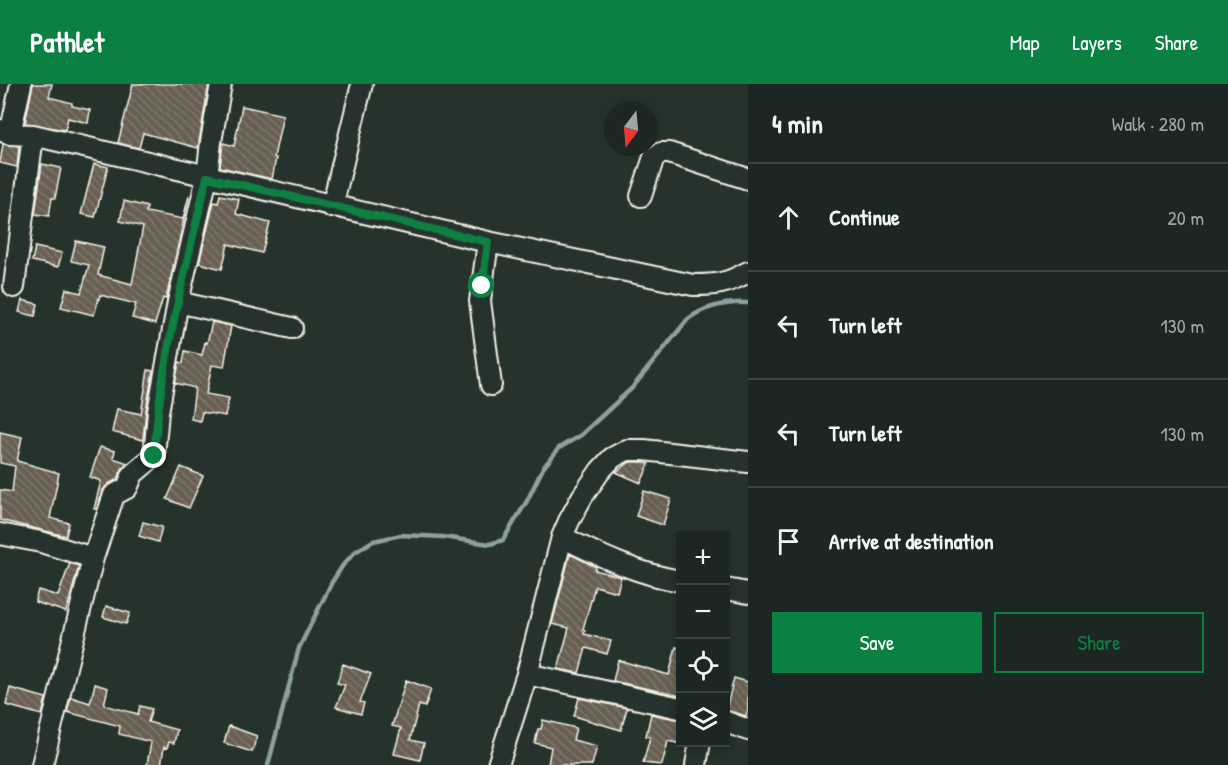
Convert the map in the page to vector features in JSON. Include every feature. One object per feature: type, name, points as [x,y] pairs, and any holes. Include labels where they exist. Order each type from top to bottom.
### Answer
[{"type":"street","points":[[21,84],[5,132],[33,135],[332,207],[693,285],[729,282],[748,272]]},
{"type":"street","points":[[42,765],[93,558],[114,495],[127,488],[133,474],[154,456],[158,412],[178,302],[207,177],[221,84]]},
{"type":"street","points":[[332,207],[362,84]]},
{"type":"street","points":[[14,287],[33,135]]},
{"type":"street","points":[[641,196],[654,157],[661,153],[680,156],[748,179]]},
{"type":"street","points":[[488,242],[480,301],[491,385]]},
{"type":"street","points":[[178,302],[292,328]]},
{"type":"street","points":[[498,765],[527,674],[562,537],[582,497],[600,471],[612,458],[627,450],[748,461]]},
{"type":"street","points":[[0,534],[41,542],[93,558]]},
{"type":"street","points":[[562,537],[648,575],[676,580]]},
{"type":"street","points":[[730,590],[748,593]]},
{"type":"street","points":[[527,674],[676,707]]},
{"type":"street","points":[[730,723],[748,730]]},
{"type":"street","points":[[696,765],[699,747]]},
{"type":"building","points":[[33,84],[52,84],[49,97],[90,110],[88,123],[68,118],[65,130],[25,123]]},
{"type":"building","points":[[133,84],[209,84],[198,148],[143,133],[139,148],[118,143]]},
{"type":"building","points":[[242,106],[283,115],[272,179],[220,167],[223,143],[234,146]]},
{"type":"building","points":[[3,144],[19,146],[17,167],[0,163]]},
{"type":"building","points":[[42,164],[61,168],[49,216],[35,214]]},
{"type":"building","points":[[94,164],[108,167],[95,217],[81,214]]},
{"type":"building","points":[[220,195],[239,199],[236,214],[270,223],[262,253],[228,244],[222,269],[199,263],[214,202],[218,203]]},
{"type":"building","points":[[189,196],[166,299],[163,298],[155,324],[132,318],[136,304],[100,295],[94,315],[61,307],[66,289],[81,293],[89,265],[71,261],[76,241],[104,247],[98,275],[132,284],[143,227],[120,221],[124,201],[147,207],[146,212],[183,219]]},
{"type":"building","points":[[35,247],[62,253],[58,267],[32,261]]},
{"type":"building","points":[[22,300],[38,304],[35,316],[19,312]]},
{"type":"building","points":[[212,322],[231,326],[224,367],[212,365],[206,394],[229,398],[225,416],[202,412],[200,421],[191,419],[195,388],[175,383],[179,362],[183,363],[185,351],[202,355]]},
{"type":"building","points":[[148,370],[153,371],[143,440],[112,432],[117,409],[141,414]]},
{"type":"building","points":[[0,432],[22,437],[17,461],[59,473],[50,518],[69,523],[66,536],[0,520],[0,490],[12,492],[15,466],[0,463]]},
{"type":"building","points":[[100,447],[115,451],[113,458],[128,463],[122,469],[118,479],[108,484],[103,490],[97,509],[94,509],[101,481],[90,477]]},
{"type":"building","points":[[630,462],[649,464],[641,483],[616,472]]},
{"type":"building","points":[[181,467],[203,476],[189,508],[167,499]]},
{"type":"building","points":[[644,491],[671,499],[663,525],[636,516]]},
{"type":"building","points":[[143,522],[162,527],[158,542],[139,536]]},
{"type":"building","points":[[570,554],[596,567],[595,570],[621,577],[617,592],[595,586],[583,629],[584,634],[611,641],[607,654],[586,648],[579,673],[558,669],[569,628],[552,624]]},
{"type":"building","points":[[70,563],[79,566],[66,612],[35,602],[38,590],[58,596]]},
{"type":"building","points":[[106,606],[130,613],[126,624],[103,617]]},
{"type":"building","points":[[676,647],[676,695],[613,681],[618,660],[669,675]]},
{"type":"building","points":[[343,664],[371,674],[360,702],[364,703],[361,714],[336,707],[345,685],[337,683]]},
{"type":"building","points":[[734,678],[748,682],[746,716],[730,711],[730,694]]},
{"type":"building","points":[[406,680],[431,689],[425,707],[419,705],[410,740],[424,743],[420,760],[394,754],[401,728],[392,726]]},
{"type":"building","points":[[95,684],[108,688],[104,705],[138,714],[140,706],[152,709],[148,722],[177,730],[174,743],[169,742],[167,748],[164,747],[161,765],[147,765],[151,742],[119,734],[120,726],[67,712],[71,697],[90,703]]},
{"type":"building","points":[[10,688],[46,698],[42,715],[6,705]]},
{"type":"building","points":[[579,698],[627,708],[621,730],[574,716]]},
{"type":"building","points":[[651,714],[676,719],[676,743],[668,741],[662,765],[643,763],[650,737],[646,736]]},
{"type":"building","points":[[543,720],[576,728],[573,740],[597,746],[592,765],[548,765],[551,747],[535,743]]},
{"type":"building","points":[[229,726],[257,736],[252,752],[224,743]]},
{"type":"waterway","points":[[268,765],[299,648],[332,582],[355,552],[373,541],[401,535],[443,537],[490,544],[503,540],[527,501],[543,468],[559,448],[581,435],[632,388],[688,319],[716,306],[748,303]]},
{"type":"route","points":[[154,456],[158,412],[178,302],[207,177],[488,242],[482,286]]}]
